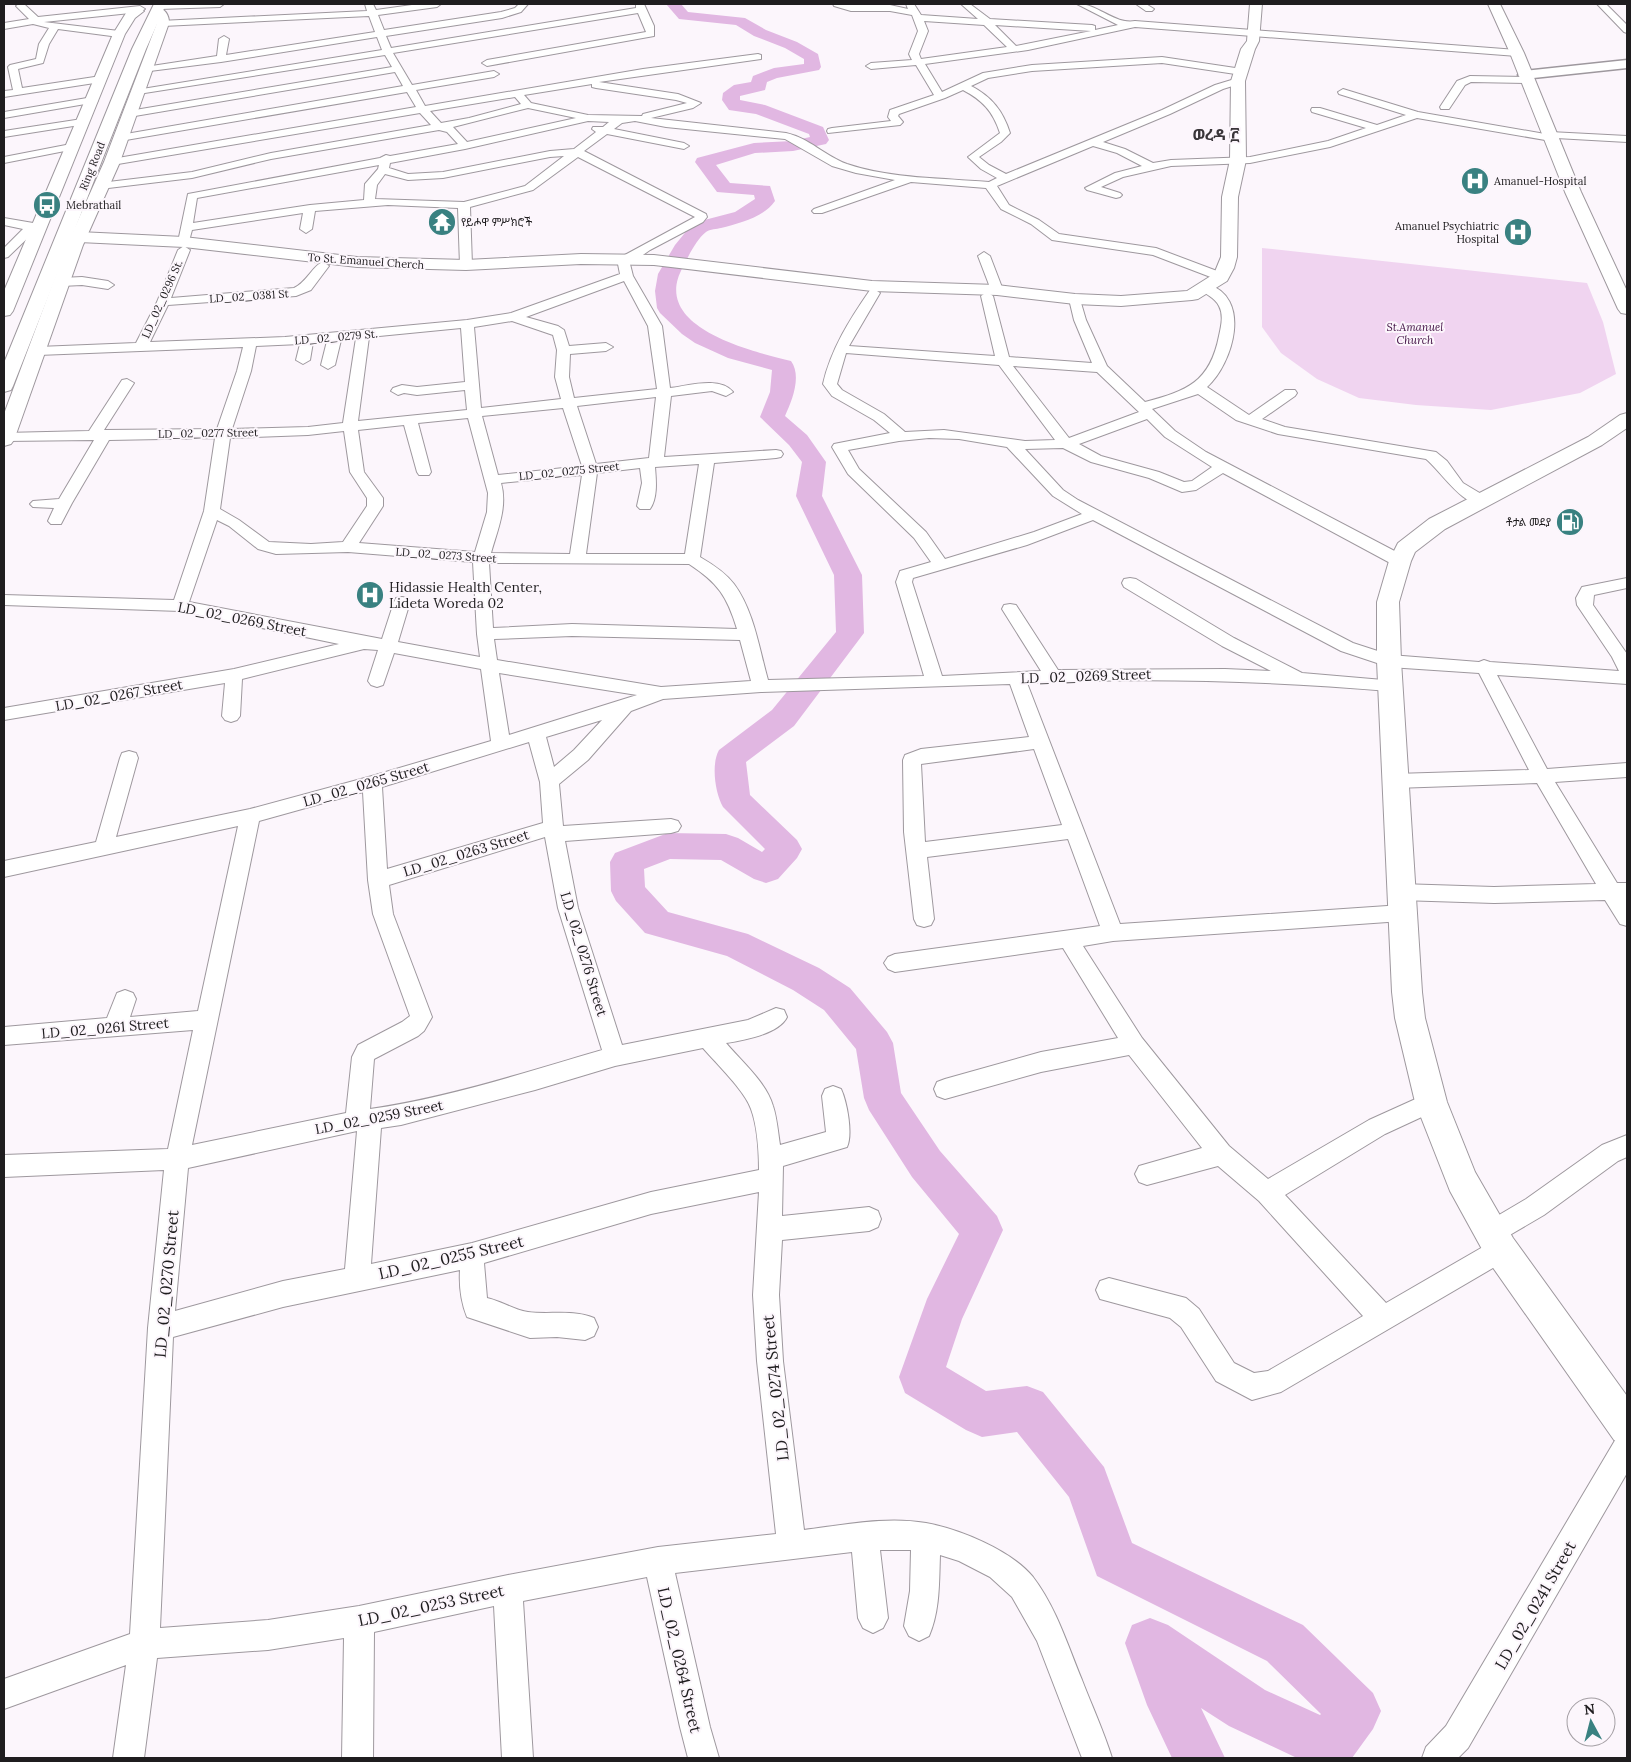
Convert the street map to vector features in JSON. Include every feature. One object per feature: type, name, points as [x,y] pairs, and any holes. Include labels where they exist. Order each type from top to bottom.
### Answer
[{"type":"main road","points":[[1256,4],[1256,39]]},
{"type":"main road","points":[[626,266],[654,263],[872,286],[992,293],[1076,301],[1181,298],[1214,286],[1226,268],[1229,257],[1230,197],[1244,160],[1246,81],[1256,39],[1261,4]]},
{"type":"main road","points":[[1494,4],[1517,53],[1577,200],[1612,258],[1627,309]]},
{"type":"main road","points":[[4,311],[35,227],[93,100],[119,34],[130,16],[140,8]]},
{"type":"main road","name":"Ring Road","points":[[4,346],[140,17],[140,8]]},
{"type":"main road","points":[[4,438],[38,351],[77,241],[112,162],[145,70],[160,11]]},
{"type":"main road","name":"Ring Road","points":[[4,386],[139,49],[160,11]]},
{"type":"main road","name":"To St. Emanuel Cherch","points":[[77,241],[185,240],[357,262],[626,266]]},
{"type":"main road","name":"To St. Emanuel Cherch","points":[[185,240],[323,266],[386,270],[463,271],[626,266]]},
{"type":"main road","points":[[693,267],[874,293],[992,293]]},
{"type":"main road","points":[[1626,422],[1595,441],[1484,501],[1437,524],[1406,548],[1400,560],[1388,602],[1389,673],[1401,903],[1410,1018],[1431,1102],[1462,1180],[1496,1242],[1627,1427]]},
{"type":"street","points":[[160,11],[220,4]]},
{"type":"street","points":[[160,11],[370,8],[437,4]]},
{"type":"street","points":[[145,70],[512,13],[524,4]]},
{"type":"street","points":[[837,4],[851,8],[890,8],[985,20],[1104,30]]},
{"type":"street","points":[[969,4],[1014,49]]},
{"type":"street","points":[[1081,4],[1125,25],[1256,39],[1389,44],[1517,53]]},
{"type":"street","points":[[1601,4],[1627,30]]},
{"type":"street","points":[[21,6],[38,20],[38,23],[119,34]]},
{"type":"street","points":[[136,93],[387,52],[480,51],[651,34],[652,29],[640,7],[480,51]]},
{"type":"street","points":[[4,26],[140,8]]},
{"type":"street","points":[[370,8],[387,52],[422,109],[438,126],[451,130],[465,146]]},
{"type":"street","points":[[914,11],[923,31],[914,54],[933,89],[941,96]]},
{"type":"street","points":[[4,15],[24,23]]},
{"type":"street","points":[[20,33],[24,23]]},
{"type":"street","points":[[871,66],[1014,49],[1056,42],[1125,25]]},
{"type":"street","points":[[18,92],[13,67],[40,61],[44,44],[55,26]]},
{"type":"street","points":[[221,59],[224,39]]},
{"type":"street","points":[[480,51],[504,86],[528,105],[588,118],[620,120],[696,103],[678,97],[582,83]]},
{"type":"street","points":[[120,138],[410,90],[582,83],[651,71],[758,57]]},
{"type":"street","points":[[832,131],[896,123],[898,122],[893,116],[894,112],[941,96],[986,75],[1012,70],[1140,60],[1176,61],[1246,81]]},
{"type":"street","points":[[1445,107],[1461,83],[1470,79],[1526,77],[1625,67]]},
{"type":"street","points":[[129,114],[397,69]]},
{"type":"street","points":[[4,94],[101,79]]},
{"type":"street","points":[[635,118],[666,124],[774,134],[796,139],[827,160],[864,172],[910,180],[990,185],[1166,112],[1219,87],[1246,81]]},
{"type":"street","points":[[112,162],[422,109],[504,86]]},
{"type":"street","points":[[964,86],[990,102],[1002,122],[1005,133],[1000,140],[984,148],[973,157],[1006,178]]},
{"type":"street","points":[[1343,92],[1416,115],[1550,136],[1627,139]]},
{"type":"street","points":[[4,115],[93,100]]},
{"type":"street","points":[[100,186],[192,175],[271,156],[470,121],[528,105]]},
{"type":"street","points":[[1316,110],[1377,128]]},
{"type":"street","points":[[1116,195],[1091,188],[1120,175],[1171,163],[1244,160],[1330,144],[1416,115]]},
{"type":"street","points":[[192,196],[385,166],[588,118]]},
{"type":"street","points":[[185,240],[310,208],[369,203],[412,202],[464,205],[529,188],[620,120]]},
{"type":"street","points":[[4,134],[82,122]]},
{"type":"street","points":[[576,122],[604,131],[684,146]]},
{"type":"street","points":[[369,203],[371,184],[385,166],[380,138]]},
{"type":"street","points":[[1092,142],[1121,151],[1152,167]]},
{"type":"street","points":[[4,160],[72,146]]},
{"type":"street","points":[[385,166],[408,177],[443,175],[550,154],[577,152]]},
{"type":"street","name":"LD_02_0279 St.","points":[[38,351],[307,340],[467,324],[513,316],[626,266],[701,217],[695,212],[577,152]]},
{"type":"street","name":"LD_02_0296 St.","points":[[141,347],[163,302],[185,240],[192,196],[192,175]]},
{"type":"street","points":[[818,211],[910,180]]},
{"type":"street","points":[[940,566],[920,535],[853,471],[839,447],[900,435],[960,436],[1013,445],[1065,443],[1200,388],[1216,369],[1230,324],[1227,308],[1214,286],[1156,252],[1096,241],[1056,237],[1035,222],[1005,207],[990,185]]},
{"type":"street","points":[[464,205],[466,265]]},
{"type":"street","points":[[306,230],[310,208]]},
{"type":"street","points":[[4,222],[35,227]]},
{"type":"street","points":[[4,254],[35,227]]},
{"type":"street","points":[[984,256],[1003,361],[1065,443],[1096,459],[1154,475],[1182,487],[1191,487],[1197,484],[1222,466]]},
{"type":"street","name":"LD_02_0381 St","points":[[163,302],[296,292],[307,287],[323,266]]},
{"type":"street","points":[[626,266],[655,326],[664,392],[645,506]]},
{"type":"street","points":[[61,282],[82,280],[108,285]]},
{"type":"street","points":[[874,293],[841,350],[831,374],[830,384],[837,393],[879,417],[900,435]]},
{"type":"street","points":[[1076,301],[1080,320],[1101,368],[1170,434],[1267,492],[1400,560]]},
{"type":"street","points":[[513,316],[553,328],[558,333],[564,350],[562,377],[590,468],[577,560]]},
{"type":"street","points":[[467,324],[470,385],[474,414],[496,493],[495,512],[481,559],[486,634],[501,744]]},
{"type":"street","points":[[348,547],[375,506],[375,498],[356,472],[350,426],[363,335]]},
{"type":"street","points":[[328,365],[335,337]]},
{"type":"street","points":[[303,360],[307,340]]},
{"type":"street","points":[[283,358],[285,341]]},
{"type":"street","points":[[180,606],[212,511],[223,434],[246,363],[250,343]]},
{"type":"street","points":[[564,350],[606,347]]},
{"type":"street","points":[[841,350],[1101,368]]},
{"type":"street","points":[[56,521],[64,502],[127,382]]},
{"type":"street","points":[[398,392],[402,389],[417,391],[470,385]]},
{"type":"street","name":"LD_02_0277 Street","points":[[4,438],[100,434],[223,434],[308,430],[569,404],[664,392],[714,388],[726,392]]},
{"type":"street","points":[[1200,388],[1250,421],[1282,431],[1431,455],[1442,464],[1458,486],[1484,501]]},
{"type":"street","points":[[1250,421],[1290,393]]},
{"type":"street","points":[[410,420],[424,472]]},
{"type":"street","points":[[1013,445],[1058,493],[1347,648],[1389,673],[1484,666],[1627,678]]},
{"type":"street","name":"LD_02_0275 Street","points":[[491,480],[652,462],[776,454]]},
{"type":"street","points":[[707,458],[692,559],[715,574],[729,588],[742,618],[761,686]]},
{"type":"street","points":[[38,504],[64,502]]},
{"type":"street","name":"LD_02_0273 Street","points":[[212,511],[234,523],[264,546],[276,549],[348,547],[481,559],[692,559]]},
{"type":"street","points":[[935,682],[904,582],[906,576],[913,572],[940,566],[1032,538],[1094,514]]},
{"type":"street","points":[[1130,583],[1228,642],[1301,679]]},
{"type":"street","points":[[1627,583],[1588,591],[1584,598],[1585,605],[1620,656],[1627,670]]},
{"type":"street","name":"LD_02_0269 Street","points":[[4,600],[180,606],[364,643],[549,676],[661,693],[782,685],[935,682],[1053,676],[1167,674],[1301,679],[1389,673]]},
{"type":"street","points":[[377,681],[402,602]]},
{"type":"street","points":[[1010,609],[1053,676]]},
{"type":"street","points":[[486,634],[572,630],[746,635]]},
{"type":"street","points":[[296,661],[308,632]]},
{"type":"street","name":"LD_02_0267 Street","points":[[4,714],[234,675],[364,643]]},
{"type":"street","points":[[1484,666],[1542,776],[1619,892],[1627,918]]},
{"type":"street","points":[[231,716],[234,675]]},
{"type":"street","points":[[1016,678],[1113,933]]},
{"type":"street","name":"LD_02_0265 Street","points":[[4,870],[250,816],[372,783],[536,734],[624,707],[661,693]]},
{"type":"street","name":"LD_02_0265 Street","points":[[549,782],[581,755],[624,707]]},
{"type":"street","name":"LD_02_0276 Street","points":[[536,734],[549,782],[554,830],[568,908],[615,1056]]},
{"type":"street","points":[[924,919],[917,851],[912,760],[921,756],[1040,742]]},
{"type":"street","points":[[104,847],[129,758]]},
{"type":"street","points":[[1395,781],[1542,776],[1627,770]]},
{"type":"street","points":[[357,1279],[363,1120],[363,1057],[366,1052],[410,1029],[420,1017],[383,914],[378,880],[372,783]]},
{"type":"street","name":"LD_02_0270 Street","points":[[129,1758],[144,1644],[161,1328],[177,1159],[250,816]]},
{"type":"street","name":"LD_02_0263 Street","points":[[378,880],[554,830],[671,826]]},
{"type":"street","points":[[917,851],[1074,830]]},
{"type":"street","points":[[895,963],[1113,933],[1401,903],[1494,895],[1619,892]]},
{"type":"street","points":[[1068,939],[1134,1045],[1221,1154],[1268,1193],[1383,1319]]},
{"type":"street","points":[[115,1028],[125,999]]},
{"type":"street","name":"LD_02_0259 Street","points":[[4,1166],[177,1159],[363,1120],[401,1115],[487,1093],[615,1056],[751,1029],[776,1017]]},
{"type":"street","name":"LD_02_0261 Street","points":[[4,1036],[206,1020]]},
{"type":"street","name":"LD_02_0274 Street","points":[[707,1037],[752,1089],[762,1106],[771,1168],[766,1294],[770,1361],[792,1546]]},
{"type":"street","points":[[945,1088],[1041,1062],[1134,1045]]},
{"type":"street","points":[[771,1168],[839,1139],[833,1096]]},
{"type":"street","points":[[1268,1193],[1377,1127],[1431,1102]]},
{"type":"street","points":[[1110,1290],[1177,1307],[1190,1318],[1225,1372],[1252,1387],[1272,1383],[1383,1319],[1496,1242],[1535,1208],[1610,1153],[1627,1146]]},
{"type":"street","points":[[1147,1174],[1221,1154]]},
{"type":"street","name":"LD_02_0255 Street","points":[[161,1328],[282,1294],[472,1255],[771,1168]]},
{"type":"street","points":[[770,1229],[869,1219]]},
{"type":"street","points":[[472,1255],[472,1285],[476,1308],[498,1313],[520,1323],[530,1325],[585,1326]]},
{"type":"street","name":"LD_02_0241 Street","points":[[1437,1758],[1458,1737],[1627,1447]]},
{"type":"street","name":"LD_02_0253 Street","points":[[4,1694],[144,1644],[268,1635],[360,1621],[508,1589],[658,1561],[864,1536],[902,1535],[926,1537],[964,1548],[1000,1567],[1022,1587],[1048,1632],[1097,1758]]},
{"type":"street","points":[[864,1536],[873,1618]]},
{"type":"street","points":[[919,1626],[924,1591],[926,1537]]},
{"type":"street","name":"LD_02_0264 Street","points":[[658,1561],[695,1727],[704,1758]]},
{"type":"street","points":[[508,1589],[518,1758]]},
{"type":"street","points":[[358,1758],[360,1621]]},
{"type":"green space","name":"St.Amanuel Church","points":[[1262,248],[1587,283],[1603,322],[1616,374],[1580,393],[1491,410],[1416,405],[1359,398],[1317,379],[1281,353],[1262,327]]},
{"type":"waterway","points":[[674,4],[684,16],[740,21],[760,33],[791,45],[812,57],[813,67],[774,73],[759,80],[759,86],[740,89],[732,93],[731,100],[735,106],[759,109],[817,131],[820,140],[793,146],[754,148],[704,162],[724,188],[763,190],[765,201],[742,216],[700,227],[682,249],[668,274],[666,291],[668,308],[703,339],[736,354],[783,366],[784,380],[782,392],[772,417],[798,440],[814,462],[809,496],[848,575],[850,633],[783,718],[730,758],[734,799],[785,849],[766,870],[726,847],[668,846],[627,862],[628,891],[657,923],[736,944],[806,979],[837,999],[874,1043],[883,1098],[926,1164],[982,1230],[942,1314],[921,1377],[982,1414],[1027,1408],[1088,1483],[1114,1559],[1285,1643],[1355,1711],[1329,1746],[1247,1708],[1150,1643],[1173,1705],[1199,1758]]},
{"type":"place","name":"Amanuel-Hospital","points":[[1475,181]]},
{"type":"place","name":"Mebrathail","points":[[47,205]]},
{"type":"place","name":"የይሖዋ ምሥክሮች","points":[[442,222]]},
{"type":"place","name":"Amanuel Psychiatric Hospital","points":[[1518,232]]},
{"type":"place","name":"ቶታል መደያ","points":[[1570,522]]},
{"type":"place","name":"Hidassie Health Center, Lideta Woreda 02","points":[[370,595]]},
{"type":"district","name":"ወረዳ ፫","points":[[1216,134]]}]
